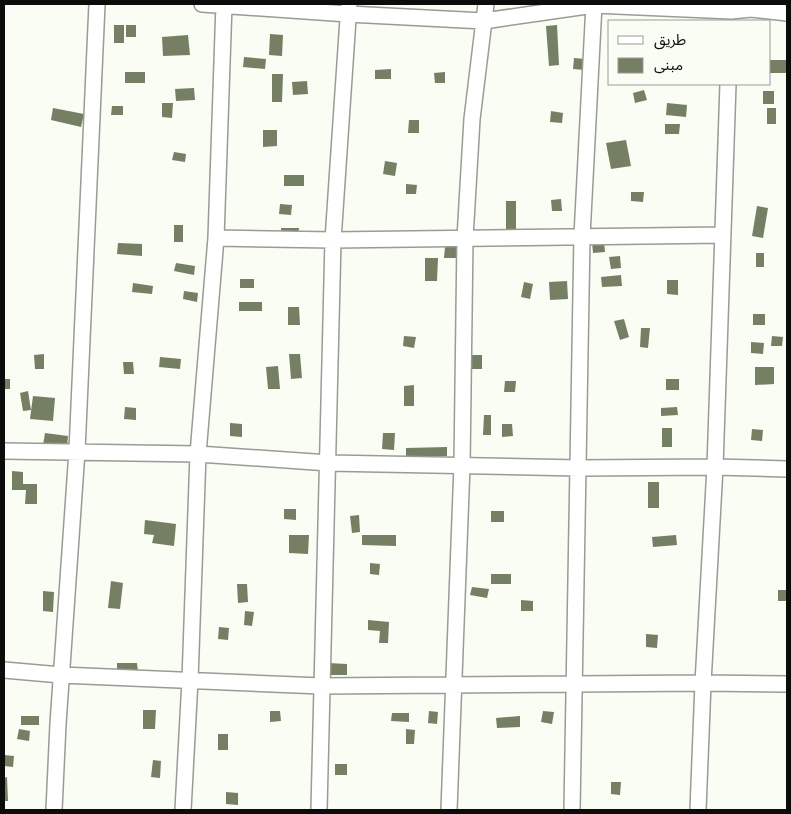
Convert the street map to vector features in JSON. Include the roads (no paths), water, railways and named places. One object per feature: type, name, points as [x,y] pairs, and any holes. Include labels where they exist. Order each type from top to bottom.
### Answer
[{"type":"street","points":[[54,810],[61,675],[77,451],[97,4]]},
{"type":"street","points":[[202,4],[348,9],[484,21],[594,4],[731,16],[750,9],[787,12]]},
{"type":"street","points":[[183,810],[190,680],[198,454],[216,238],[224,4]]},
{"type":"street","points":[[450,810],[462,465],[465,238],[472,119],[486,4]]},
{"type":"street","points":[[572,810],[582,236],[594,4]]},
{"type":"street","points":[[319,810],[333,240],[348,9]]},
{"type":"street","points":[[698,810],[702,683],[715,467],[728,85]]},
{"type":"street","points":[[216,238],[333,240],[722,234]]},
{"type":"street","points":[[4,450],[198,454],[329,463],[579,468],[715,467],[787,469]]},
{"type":"street","points":[[4,670],[61,675],[321,686],[787,684]]}]
